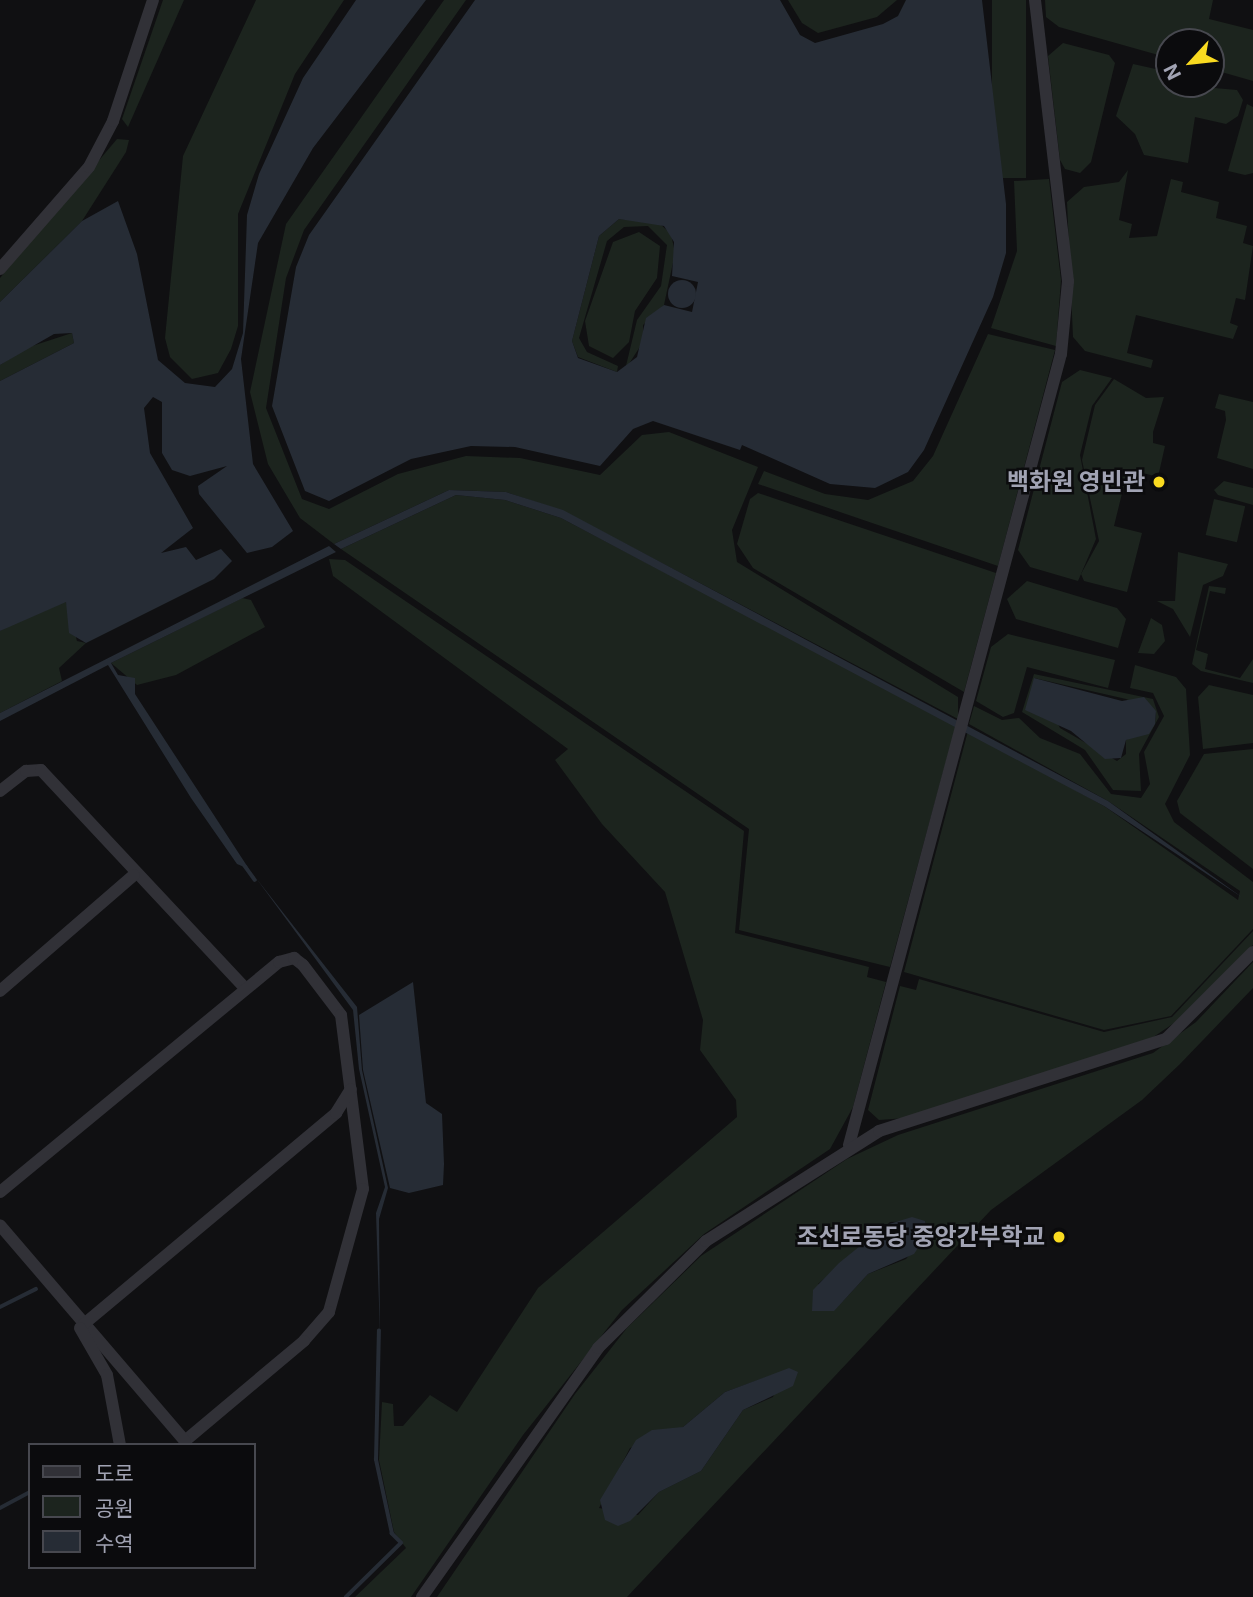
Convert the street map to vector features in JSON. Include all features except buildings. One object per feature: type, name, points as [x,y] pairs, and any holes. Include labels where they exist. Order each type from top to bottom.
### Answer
[{"type":"street","points":[[0,269],[89,167],[113,121],[153,0]]},
{"type":"street","points":[[849,1144],[1008,570],[1065,329],[1068,281],[1035,0]]},
{"type":"street","points":[[0,791],[26,771],[41,770],[134,875],[157,887],[245,988]]},
{"type":"street","points":[[0,991],[134,875]]},
{"type":"street","points":[[422,1597],[626,1317],[706,1241],[849,1144],[1149,1047],[1190,1020],[1253,952]]},
{"type":"street","points":[[0,1192],[245,988],[285,959],[303,965],[341,1015],[363,1189],[329,1312],[304,1341],[185,1441],[0,1225]]},
{"type":"street","points":[[84,1324],[335,1113],[352,1088]]},
{"type":"street","points":[[64,1301],[107,1376],[120,1443]]},
{"type":"green space","points":[[163,0],[184,0],[128,127],[122,119]]},
{"type":"green space","points":[[256,0],[344,0],[295,74],[238,214],[238,326],[231,349],[218,373],[192,379],[170,357],[165,338],[183,156]]},
{"type":"green space","points":[[444,0],[466,0],[304,230],[286,278],[266,408],[302,499],[329,509],[398,474],[466,456],[520,458],[600,475],[642,435],[669,432],[758,467],[732,530],[737,562],[958,697],[958,719],[563,511],[506,492],[449,490],[334,544],[300,518],[268,464],[250,392],[286,224]]},
{"type":"green space","points":[[788,0],[897,0],[877,17],[818,33],[802,23]]},
{"type":"green space","points":[[992,0],[1026,0],[1026,178],[992,178]]},
{"type":"green space","points":[[1045,0],[1213,0],[1209,19],[1253,30],[1253,81],[1225,73],[1225,28],[1155,28],[1155,54],[1059,27],[1046,17]]},
{"type":"green space","points":[[1063,43],[1109,55],[1115,63],[1091,162],[1080,173],[1065,169],[1060,160],[1048,56]]},
{"type":"green space","points":[[1133,64],[1155,69],[1155,98],[1225,98],[1225,89],[1237,90],[1243,100],[1238,116],[1226,124],[1195,117],[1188,163],[1144,155],[1135,134],[1116,116]]},
{"type":"green space","points":[[1247,104],[1253,107],[1253,173],[1245,175],[1228,171]]},
{"type":"green space","points":[[117,139],[129,140],[126,152],[82,221],[0,302],[0,278]]},
{"type":"green space","points":[[1128,170],[1119,220],[1132,224],[1129,238],[1157,236],[1171,179],[1183,182],[1181,192],[1219,202],[1216,218],[1247,226],[1243,243],[1253,246],[1245,300],[1236,298],[1230,323],[1238,326],[1233,339],[1136,315],[1127,353],[1153,360],[1151,368],[1085,351],[1073,337],[1067,202],[1084,187],[1119,182]]},
{"type":"green space","points":[[1049,179],[1061,280],[1056,346],[991,328],[1017,251],[1014,181]]},
{"type":"green space","points":[[619,219],[658,222],[671,234],[675,253],[664,305],[643,325],[643,342],[625,370],[637,320],[661,286],[667,245],[648,226],[624,227],[607,241],[579,338],[587,352],[618,366],[617,372],[578,357],[572,341],[599,236]]},
{"type":"green space","points":[[639,232],[660,246],[657,278],[635,311],[629,342],[613,358],[589,346],[585,321],[613,242]]},
{"type":"green space","points":[[72,333],[74,343],[0,381],[0,365],[26,348]]},
{"type":"green space","points":[[988,334],[1055,350],[998,566],[758,484],[764,471],[825,494],[868,500],[913,481],[933,456]]},
{"type":"green space","points":[[1080,370],[1112,378],[1092,406],[1080,455],[1096,539],[1078,581],[1030,567],[1018,550],[1062,382]]},
{"type":"green space","points":[[1114,379],[1146,398],[1164,397],[1153,432],[1153,443],[1165,446],[1158,477],[1128,469],[1114,526],[1142,533],[1127,592],[1084,581],[1081,574],[1099,541],[1082,460],[1095,405]]},
{"type":"green space","points":[[1219,394],[1253,402],[1253,469],[1217,458],[1226,420],[1225,411],[1215,408]]},
{"type":"green space","points":[[1224,481],[1253,488],[1253,505],[1218,495],[1214,490]]},
{"type":"green space","points":[[758,493],[996,573],[964,692],[753,568],[737,544],[750,499]]},
{"type":"green space","points":[[456,495],[505,500],[561,518],[956,725],[890,967],[739,930],[749,829],[341,549]]},
{"type":"green space","points":[[1214,499],[1245,506],[1237,542],[1206,535]]},
{"type":"green space","points":[[1178,552],[1228,564],[1223,576],[1203,585],[1190,637],[1173,609],[1157,601],[1175,601]]},
{"type":"green space","points":[[329,559],[345,560],[744,831],[735,933],[869,967],[867,977],[886,982],[853,1107],[830,1149],[704,1234],[622,1310],[523,1435],[411,1597],[355,1597],[406,1548],[394,1532],[379,1460],[382,1402],[393,1404],[394,1426],[403,1426],[430,1395],[457,1412],[538,1288],[737,1117],[736,1100],[700,1050],[703,1020],[665,892],[602,824],[555,760],[568,749],[333,576]]},
{"type":"green space","points":[[1027,581],[1117,608],[1126,619],[1118,648],[1016,619],[1007,599]]},
{"type":"green space","points":[[1209,586],[1226,588],[1225,594],[1210,591],[1196,650],[1208,654],[1205,669],[1240,678],[1253,659],[1253,683],[1201,671],[1192,664]]},
{"type":"green space","points":[[242,598],[251,600],[265,627],[176,675],[137,685],[111,663]]},
{"type":"green space","points":[[66,602],[77,641],[86,643],[59,668],[62,681],[0,713],[0,631],[50,603]]},
{"type":"green space","points":[[1151,618],[1162,625],[1165,641],[1154,654],[1138,653]]},
{"type":"green space","points":[[1008,634],[1115,660],[1108,688],[1027,667],[1014,713],[1003,717],[976,701],[991,647]]},
{"type":"green space","points":[[1135,665],[1176,677],[1186,689],[1190,755],[1165,804],[1174,822],[1253,882],[1253,929],[1171,1016],[1104,1030],[904,972],[968,731],[1104,806],[1238,900],[1240,891],[1108,801],[969,724],[974,706],[1002,720],[1019,718],[1040,738],[1080,754],[1111,794],[1141,798],[1150,784],[1144,752],[1164,716],[1153,693],[1130,688]]},
{"type":"green space","points":[[1034,674],[1153,699],[1159,717],[1139,754],[1141,791],[1113,790],[1085,750],[1022,712]],"holes":[[[1034,678],[1126,699],[1156,711],[1155,724],[1126,740],[1126,754],[1117,761],[1060,728]]]},
{"type":"green space","points":[[1209,685],[1253,695],[1253,743],[1203,749],[1198,697]]},
{"type":"green space","points":[[1253,749],[1253,869],[1180,813],[1177,801],[1204,754]]},
{"type":"green space","points":[[1253,931],[1253,945],[1183,1017],[1149,1040],[906,1118],[879,1120],[868,1110],[900,986],[916,990],[919,979],[1104,1032],[1172,1017]]},
{"type":"green space","points":[[1253,962],[1253,988],[1180,1064],[1142,1100],[991,1210],[627,1597],[437,1597],[575,1394],[627,1328],[701,1256],[847,1159],[898,1135],[1153,1053],[1196,1022]],"holes":[[[925,1221],[928,1233],[906,1259],[868,1274],[843,1301],[818,1284],[890,1222]],[[784,1371],[773,1397],[743,1410],[701,1471],[659,1492],[638,1515],[599,1508],[630,1448],[683,1427],[725,1392]]]},
{"type":"water","points":[[356,0],[426,0],[313,148],[258,243],[241,359],[253,464],[293,531],[272,547],[247,553],[199,494],[198,486],[227,466],[190,476],[172,470],[162,453],[162,402],[153,397],[144,408],[150,453],[193,528],[161,553],[186,547],[196,560],[221,549],[232,561],[214,579],[86,643],[69,633],[66,602],[0,631],[0,381],[74,343],[72,333],[54,334],[0,365],[0,302],[82,221],[118,201],[137,254],[158,360],[185,383],[215,387],[232,369],[243,333],[247,215],[259,174],[303,78]]},
{"type":"water","points":[[475,0],[780,0],[800,35],[815,43],[883,24],[898,16],[906,0],[982,0],[1006,204],[1006,253],[993,297],[924,450],[908,472],[875,488],[830,484],[742,445],[740,450],[653,421],[633,429],[600,466],[515,447],[471,446],[411,459],[329,501],[305,491],[272,406],[296,267],[309,235]],"holes":[[[619,219],[664,226],[674,242],[672,276],[698,282],[692,312],[664,305],[646,318],[637,357],[617,372],[578,358],[572,341],[599,236]]]},
{"type":"water","points":[[682,280],[692,284],[696,294],[692,304],[682,308],[672,304],[668,294],[672,284]]},
{"type":"water","points":[[449,490],[506,492],[563,510],[1108,801],[1243,898],[1104,806],[561,518],[505,500],[456,495],[341,549],[334,544]]},
{"type":"water","points":[[329,546],[336,552],[111,663],[118,675],[135,678],[135,694],[249,869],[237,864],[191,798],[108,665],[0,721],[0,713]]},
{"type":"water","points":[[1034,678],[1122,701],[1144,697],[1156,711],[1155,724],[1149,734],[1126,740],[1121,758],[1105,759],[1071,731],[1025,710]]},
{"type":"water","points":[[256,878],[357,1007],[362,1070],[388,1188],[379,1219],[380,1335],[376,1213],[385,1187],[359,1069],[353,1010]]},
{"type":"water","points":[[413,982],[426,1103],[442,1114],[444,1164],[443,1185],[409,1193],[390,1188],[363,1070],[359,1015]]},
{"type":"water","points":[[912,1217],[925,1221],[928,1233],[914,1254],[868,1274],[834,1311],[812,1311],[813,1290],[839,1263],[886,1225]]},
{"type":"water","points":[[789,1368],[798,1372],[793,1386],[743,1410],[701,1471],[659,1492],[630,1521],[618,1526],[605,1520],[600,1500],[636,1440],[652,1430],[683,1427],[725,1392]]},
{"type":"waterway","points":[[245,866],[255,880]]},
{"type":"waterway","points":[[0,1307],[36,1289]]},
{"type":"waterway","points":[[346,1597],[401,1543],[392,1534],[376,1460],[379,1331]]},
{"type":"waterway","points":[[0,1508],[28,1493]]},
{"type":"place","name":"백화원 영빈관","points":[[1159,482]]},
{"type":"place","name":"조선로동당 중앙간부학교","points":[[1059,1237]]}]
